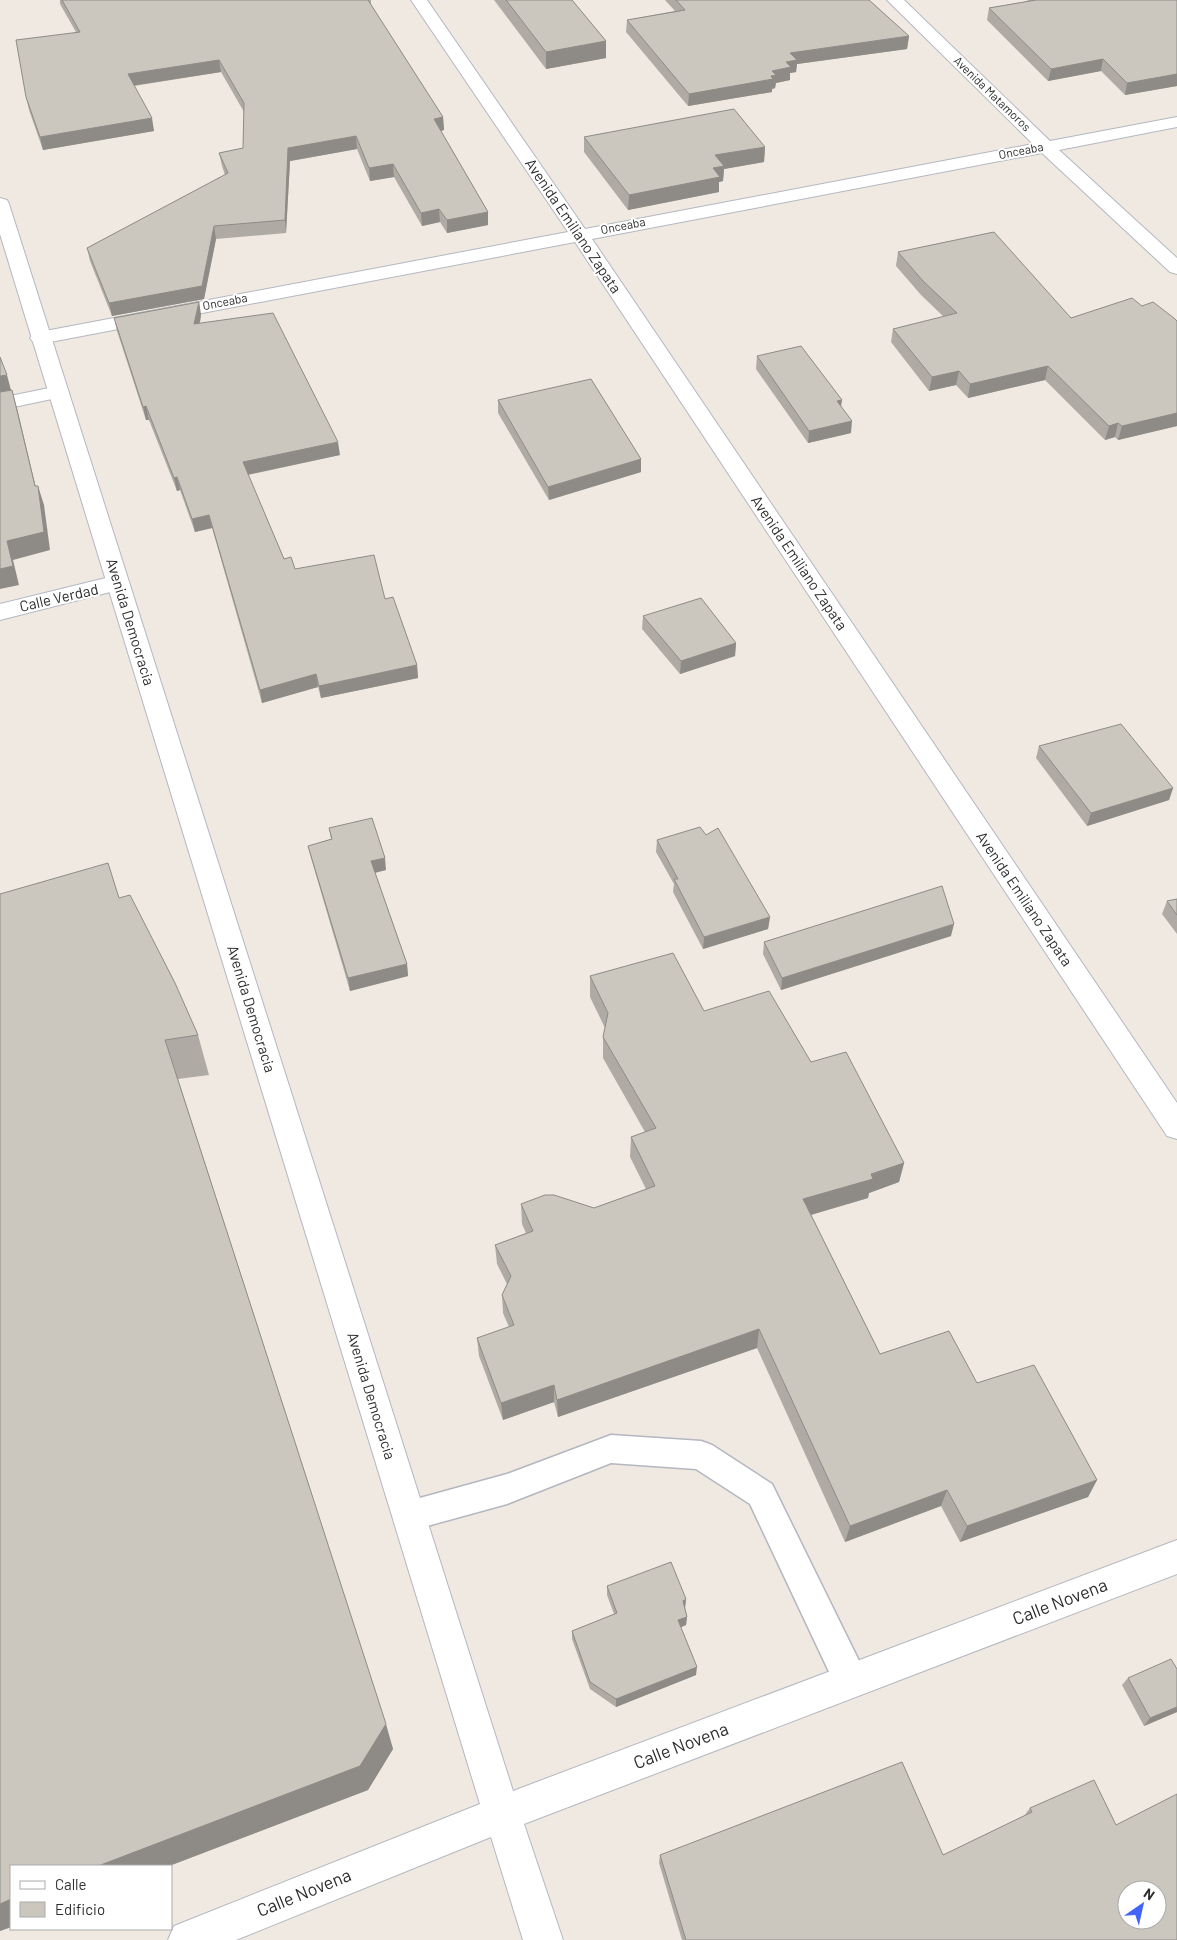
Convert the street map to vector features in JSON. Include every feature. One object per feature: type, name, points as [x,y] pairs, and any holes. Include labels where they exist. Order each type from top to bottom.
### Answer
[{"type":"street","name":"Avenida Emiliano Zapata","points":[[419,0],[579,234],[1177,1127]]},
{"type":"street","name":"Avenida Matamoros","points":[[895,0],[1046,147],[1177,268]]},
{"type":"street","name":"Onceaba","points":[[40,338],[579,234],[1177,122]]},
{"type":"street","name":"Avenida Democracia","points":[[0,204],[4,233],[58,392],[543,1940]]},
{"type":"street","points":[[0,404],[58,392]]},
{"type":"street","name":"Calle Verdad","points":[[0,612],[118,584]]},
{"type":"street","name":"Calle Novena","points":[[188,1940],[502,1814],[1177,1557]]},
{"type":"lane","points":[[409,1516],[507,1489],[611,1449],[701,1455],[761,1494],[851,1681]]},
{"type":"building","points":[[62,0],[368,0],[443,117],[434,119],[488,212],[447,220],[439,209],[421,213],[393,164],[369,168],[356,136],[288,148],[285,220],[214,226],[202,286],[109,303],[87,248],[228,173],[219,153],[243,148],[244,103],[219,60],[128,74],[152,118],[40,137],[26,97],[16,40],[80,32]]},
{"type":"building","points":[[506,0],[572,0],[606,41],[546,52]]},
{"type":"building","points":[[676,0],[869,0],[909,36],[790,53],[797,60],[786,62],[791,67],[772,71],[776,75],[771,76],[773,79],[689,94],[627,20],[685,10]]},
{"type":"building","points":[[1036,0],[1177,0],[1177,74],[1127,83],[1103,59],[1051,69],[989,8]]},
{"type":"building","points":[[734,109],[765,147],[715,155],[724,166],[713,168],[720,177],[629,195],[584,137]]},
{"type":"building","points":[[994,232],[1071,318],[1132,298],[1142,306],[1153,302],[1174,318],[1177,321],[1177,413],[1122,426],[1118,423],[1109,426],[1048,366],[970,384],[959,371],[932,377],[893,329],[957,313],[923,281],[898,252]]},
{"type":"building","points":[[199,302],[194,324],[273,313],[338,442],[243,462],[284,559],[291,557],[295,569],[374,555],[385,599],[393,597],[417,665],[319,686],[316,674],[260,690],[209,515],[192,519],[177,477],[174,478],[146,406],[143,407],[114,318]]},
{"type":"building","points":[[801,346],[842,400],[837,401],[852,421],[809,431],[757,356]]},
{"type":"building","points":[[0,357],[7,375],[0,376]]},
{"type":"building","points":[[591,379],[641,459],[548,487],[498,400]]},
{"type":"building","points":[[12,390],[35,486],[38,486],[44,532],[7,541],[13,566],[0,569],[0,392]]},
{"type":"building","points":[[701,598],[736,643],[681,661],[643,616]]},
{"type":"building","points":[[1121,724],[1173,788],[1091,813],[1039,746]]},
{"type":"building","points":[[372,818],[385,858],[371,861],[407,964],[348,978],[308,846],[332,839],[329,828]]},
{"type":"building","points":[[700,827],[706,835],[718,828],[770,917],[704,937],[674,879],[678,879],[657,840]]},
{"type":"building","points":[[108,863],[119,898],[130,895],[175,983],[198,1035],[165,1040],[386,1724],[360,1766],[101,1865],[10,1865],[10,1899],[0,1904],[0,894]]},
{"type":"building","points":[[942,886],[954,924],[782,978],[764,942]]},
{"type":"building","points":[[1177,899],[1177,915],[1167,901]]},
{"type":"building","points":[[673,953],[704,1011],[769,991],[811,1062],[846,1052],[904,1163],[871,1174],[873,1179],[803,1199],[880,1354],[949,1331],[977,1383],[1034,1365],[1097,1480],[967,1526],[947,1490],[850,1526],[759,1329],[557,1400],[554,1385],[501,1403],[477,1338],[514,1325],[502,1295],[511,1276],[495,1245],[533,1231],[521,1204],[545,1195],[554,1195],[594,1208],[655,1186],[631,1137],[656,1128],[603,1037],[608,1013],[590,976]]},
{"type":"building","points":[[671,1562],[686,1599],[683,1601],[687,1617],[678,1620],[697,1667],[616,1699],[590,1682],[572,1631],[617,1613],[607,1586]]},
{"type":"building","points":[[1171,1659],[1177,1669],[1177,1707],[1150,1718],[1128,1678]]},
{"type":"building","points":[[902,1762],[943,1855],[1032,1812],[1030,1808],[1094,1780],[1116,1825],[1177,1794],[1177,1940],[686,1940],[660,1855]]}]
